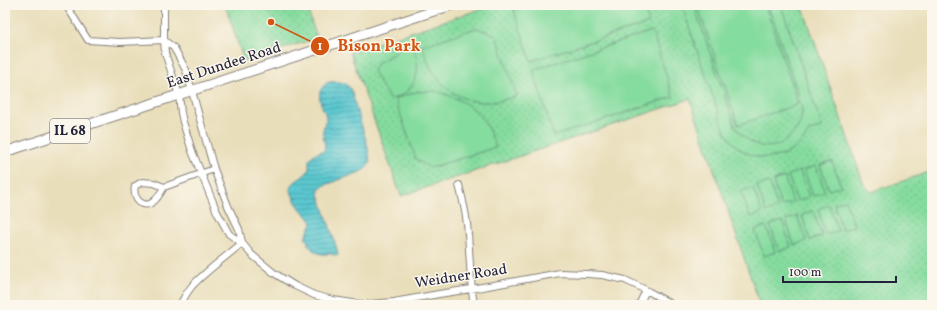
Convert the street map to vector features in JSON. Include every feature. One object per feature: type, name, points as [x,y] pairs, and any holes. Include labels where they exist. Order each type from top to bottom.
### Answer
[{"type":"main road","name":"East Dundee Road","points":[[5,152],[452,5]]},
{"type":"street","points":[[66,5],[88,40],[120,42],[164,40]]},
{"type":"street","name":"Weidner Road","points":[[164,5],[165,53],[179,95],[181,113],[192,151],[201,174],[217,212],[229,234],[242,243],[251,254],[274,273],[314,294],[333,300],[359,304],[380,304],[560,273],[602,275],[625,280],[673,305]]},
{"type":"street","name":"Weidner Road","points":[[164,40],[174,48],[186,70],[214,169],[228,206],[239,229],[242,243]]},
{"type":"street","points":[[164,187],[154,183],[142,182],[135,186],[135,196],[141,203],[146,205],[153,202],[164,187],[214,169]]},
{"type":"street","points":[[459,185],[468,232],[471,289],[474,305]]},
{"type":"street","points":[[180,305],[192,286],[205,273],[242,243]]},
{"type":"street","points":[[639,305],[646,290]]},
{"type":"green space","points":[[225,5],[306,5],[317,38],[244,61]]},
{"type":"green space","points":[[493,5],[802,5],[864,185],[871,192],[932,171],[932,305],[760,305],[690,99],[401,196],[350,52]]},
{"type":"green space","points":[[530,5],[643,5],[649,23],[531,61],[514,10]]},
{"type":"green space","points":[[683,5],[695,5],[735,126],[740,133],[753,143],[768,147],[783,143],[790,137],[799,126],[802,116],[800,100],[768,5],[781,5],[822,127],[810,131],[810,129],[802,141],[792,150],[780,156],[767,158],[754,156],[742,150],[732,141],[724,129],[685,15]]},
{"type":"green space","points":[[714,5],[765,5],[798,104],[738,125],[699,10]]},
{"type":"green space","points":[[476,28],[496,35],[517,96],[493,102],[467,99],[445,87],[434,74],[422,46]]},
{"type":"green space","points":[[652,31],[673,97],[554,136],[533,70]]},
{"type":"green space","points":[[411,44],[417,64],[415,78],[408,90],[402,95],[390,100],[373,71],[377,63]]},
{"type":"green space","points":[[435,91],[456,98],[474,110],[486,124],[496,147],[430,168],[416,159],[395,99],[415,92]]},
{"type":"green space","points":[[832,161],[841,186],[829,190],[820,165]]},
{"type":"green space","points":[[816,166],[825,192],[813,196],[804,170]]},
{"type":"green space","points":[[800,171],[809,197],[797,201],[788,175]]},
{"type":"green space","points":[[784,177],[793,202],[781,206],[773,181]]},
{"type":"green space","points":[[769,182],[778,208],[766,212],[757,186]]},
{"type":"green space","points":[[753,188],[762,213],[750,217],[741,191]]},
{"type":"green space","points":[[845,200],[854,226],[842,230],[834,204]]},
{"type":"green space","points":[[829,205],[838,231],[826,235],[818,209]]},
{"type":"green space","points":[[813,211],[822,236],[810,240],[802,215]]},
{"type":"green space","points":[[797,216],[806,241],[794,245],[786,220]]},
{"type":"green space","points":[[782,221],[791,247],[779,251],[770,225]]},
{"type":"green space","points":[[766,226],[775,252],[764,256],[755,230]]},
{"type":"water","points":[[329,82],[343,83],[351,90],[367,143],[370,163],[360,172],[323,186],[319,190],[337,249],[338,255],[336,256],[319,253],[308,245],[308,240],[305,238],[312,223],[298,206],[290,188],[308,171],[310,158],[325,148],[323,128],[326,116],[320,101],[320,94],[322,87]]},
{"type":"place","name":"Bison Park","points":[[271,22]]}]
